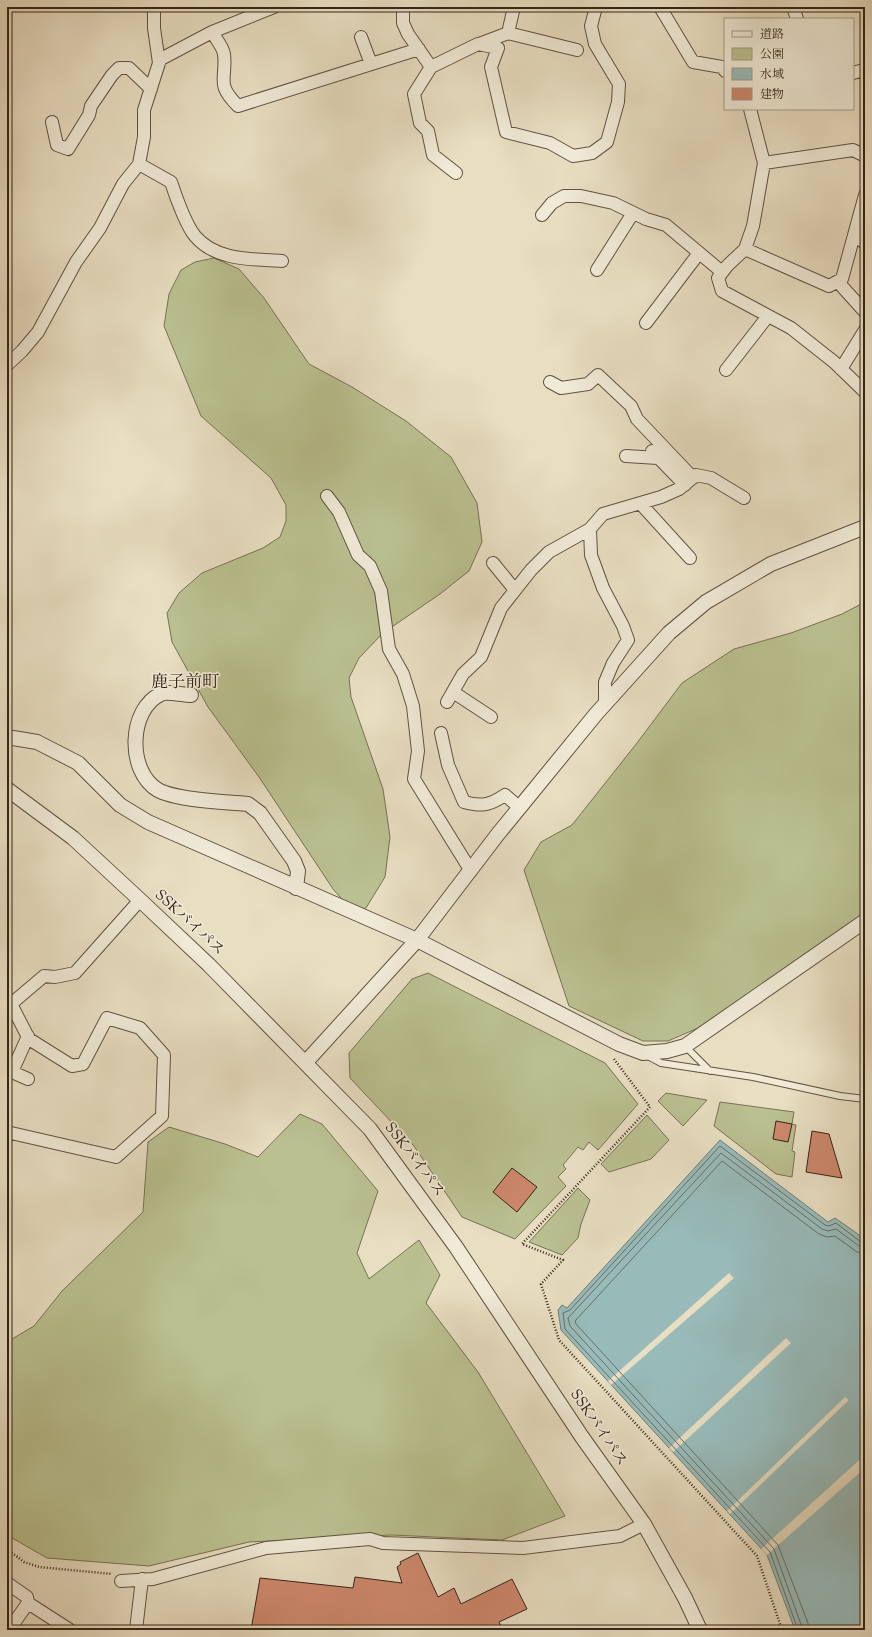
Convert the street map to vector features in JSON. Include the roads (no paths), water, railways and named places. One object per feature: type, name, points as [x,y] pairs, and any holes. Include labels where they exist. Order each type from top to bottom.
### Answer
[{"type":"street","points":[[7,365],[22,351],[38,332],[76,262],[100,228],[123,184],[139,164],[144,137],[144,110],[160,64],[154,28],[154,7]]},
{"type":"street","points":[[159,60],[212,32],[274,7]]},
{"type":"street","points":[[403,7],[403,23],[408,34],[431,67]]},
{"type":"street","points":[[508,33],[514,7]]},
{"type":"street","points":[[478,44],[498,48],[491,67],[506,132],[550,143],[573,156],[592,153],[607,142],[618,102],[619,84],[595,44],[591,26],[596,7]]},
{"type":"street","points":[[660,7],[693,62],[722,67],[724,70]]},
{"type":"street","points":[[793,7],[797,18]]},
{"type":"street","points":[[212,32],[224,53],[223,81],[227,95],[238,106],[419,49]]},
{"type":"street","points":[[456,173],[433,155],[428,131],[420,123],[414,94],[431,67],[478,44],[508,33],[577,50]]},
{"type":"street","points":[[361,37],[371,64]]},
{"type":"street","points":[[52,122],[57,145],[68,149],[89,115],[91,106],[112,75],[119,68],[129,68],[151,89]]},
{"type":"street","points":[[854,73],[860,71],[865,73]]},
{"type":"street","points":[[750,110],[764,163],[754,226],[745,249],[727,266],[718,278],[722,291],[790,328],[841,369],[865,392]]},
{"type":"street","points":[[764,163],[853,150],[865,156]]},
{"type":"street","points":[[139,164],[171,182],[178,202],[195,235],[205,244],[222,254],[242,258],[282,261]]},
{"type":"street","points":[[745,249],[829,286],[838,282],[842,279],[865,195]]},
{"type":"street","points":[[542,215],[552,203],[564,196],[581,196],[613,203],[646,219],[666,225],[722,272]]},
{"type":"street","points":[[597,270],[633,213]]},
{"type":"street","points":[[854,235],[865,243]]},
{"type":"street","points":[[646,323],[699,253]]},
{"type":"street","points":[[838,282],[865,312]]},
{"type":"street","points":[[726,370],[768,316]]},
{"type":"street","points":[[841,369],[865,330]]},
{"type":"street","points":[[550,382],[561,388],[588,384],[598,375],[631,406],[637,419],[689,481]]},
{"type":"street","points":[[626,456],[655,454],[689,481]]},
{"type":"street","points":[[447,702],[463,674],[481,657],[501,608],[531,570],[549,552],[590,529],[603,514],[661,497],[679,489],[696,475],[711,478],[744,498]]},
{"type":"street","points":[[327,496],[339,512],[358,555],[370,566],[381,591],[389,649],[403,674],[413,706],[418,751],[414,779],[471,871]]},
{"type":"street","points":[[640,503],[690,558]]},
{"type":"street","points":[[306,1062],[417,940],[520,808],[604,705],[669,633],[706,602],[772,564],[865,527]]},
{"type":"street","points":[[590,529],[591,555],[603,588],[623,626],[628,640],[613,663],[605,682],[604,705]]},
{"type":"street","points":[[493,562],[515,590]]},
{"type":"street","points":[[453,692],[491,717]]},
{"type":"street","points":[[191,695],[162,693],[148,702],[141,713],[135,732],[138,764],[144,777],[157,789],[173,795],[248,804],[253,807],[260,813],[294,861],[298,870],[296,888]]},
{"type":"street","points":[[441,733],[448,765],[464,802],[476,805],[492,804],[505,795],[520,808]]},
{"type":"street","points":[[7,737],[38,742],[78,763],[120,804],[148,822],[417,940],[619,1044],[643,1053],[667,1051],[685,1046],[865,921]]},
{"type":"street","name":"SSKバイパス","points":[[7,789],[73,838],[140,900],[209,965],[306,1062],[370,1129],[456,1247],[582,1437],[644,1524],[685,1598],[700,1630]]},
{"type":"street","points":[[7,1135],[11,1132],[116,1157],[162,1116],[164,1055],[140,1028],[107,1018],[83,1064],[72,1066],[28,1036],[9,1003],[44,976],[56,978],[75,973],[140,900]]},
{"type":"street","points":[[28,1036],[12,1072],[28,1079]]},
{"type":"street","points":[[123,1580],[153,1579],[266,1548],[370,1539],[383,1543],[522,1548],[620,1536],[644,1524]]},
{"type":"street","points":[[136,1630],[142,1579]]},
{"type":"street","points":[[7,1583],[27,1597],[28,1603],[9,1630]]},
{"type":"street","points":[[28,1603],[70,1630]]},
{"type":"lane","points":[[685,1046],[710,1071]]},
{"type":"lane","points":[[643,1053],[661,1063],[753,1077],[840,1096],[865,1099]]},
{"type":"water","points":[[720,1140],[828,1222],[835,1218],[865,1239],[865,1630],[795,1630],[767,1555],[561,1330],[558,1310],[562,1305],[567,1308]]},
{"type":"district","name":"鹿子前町","points":[[185,683]]}]
